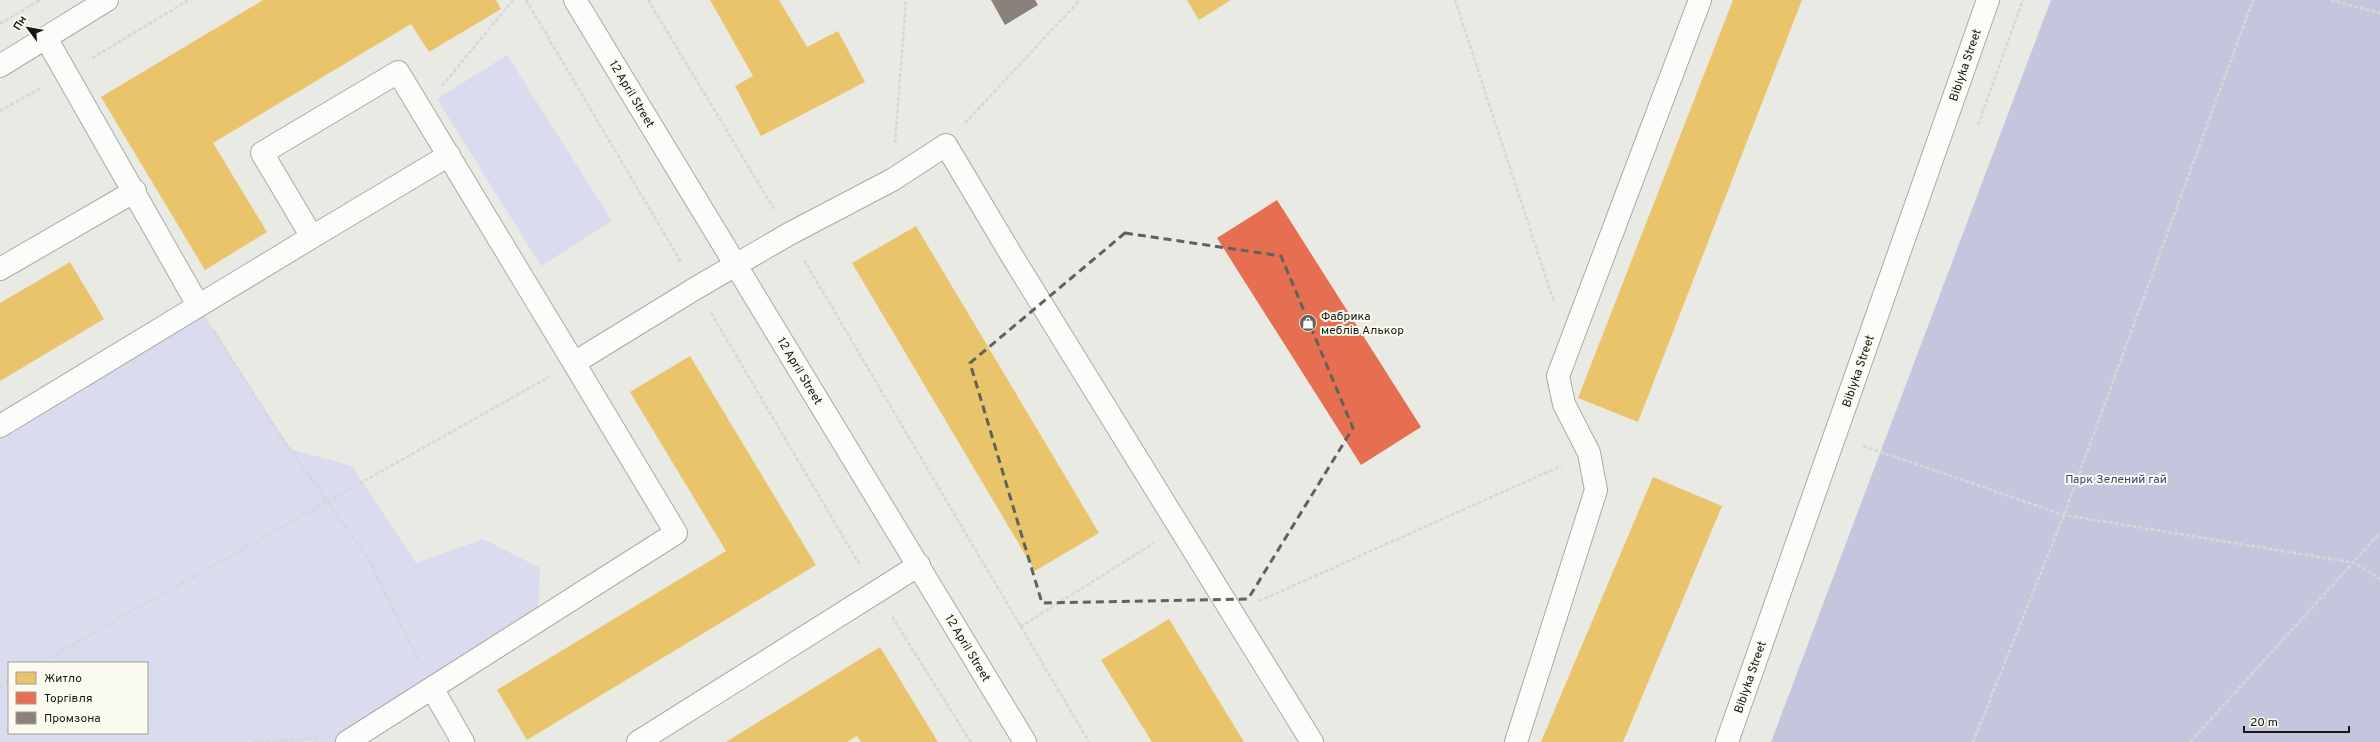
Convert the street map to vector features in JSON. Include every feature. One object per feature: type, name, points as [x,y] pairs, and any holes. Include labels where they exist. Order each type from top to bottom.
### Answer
[{"type":"street","points":[[0,66],[108,0]]},
{"type":"street","name":"12 April Street","points":[[574,0],[1025,742]]},
{"type":"street","points":[[1516,742],[1596,490],[1589,453],[1564,404],[1558,376],[1700,0]]},
{"type":"street","name":"Biblyka Street","points":[[1727,742],[1988,0]]},
{"type":"street","points":[[46,38],[68,72],[198,305]]},
{"type":"street","points":[[312,237],[262,153],[398,72],[676,533],[351,739]]},
{"type":"street","points":[[574,363],[696,288],[789,234],[892,180],[946,145],[1012,256],[1312,742]]},
{"type":"street","points":[[0,426],[198,305],[449,155]]},
{"type":"street","points":[[0,269],[135,191]]},
{"type":"street","points":[[638,742],[918,565]]},
{"type":"street","points":[[432,688],[463,742]]},
{"type":"path","points":[[0,24],[40,0]]},
{"type":"path","points":[[0,112],[189,0]]},
{"type":"path","points":[[421,111],[513,0]]},
{"type":"path","points":[[526,0],[876,591],[971,742]]},
{"type":"path","points":[[648,0],[789,234],[1089,742]]},
{"type":"path","points":[[892,180],[906,0]]},
{"type":"path","points":[[946,145],[1080,0]]},
{"type":"path","points":[[1456,0],[1556,308]]},
{"type":"path","points":[[1973,742],[2064,515],[2253,0]]},
{"type":"path","points":[[2331,0],[2380,13]]},
{"type":"path","points":[[198,305],[275,428],[368,558],[432,688]]},
{"type":"path","points":[[42,662],[574,363]]},
{"type":"path","points":[[1861,445],[2064,515],[2355,563],[2380,579]]},
{"type":"path","points":[[1233,613],[1589,453]]},
{"type":"path","points":[[1020,627],[1180,526]]},
{"type":"path","points":[[2190,742],[2355,563],[2380,533]]},
{"type":"path","points":[[254,742],[351,739]]},
{"type":"highlighted area","points":[[1125,233],[1281,256],[1353,428],[1248,599],[1042,603],[970,363]]},
{"type":"shaded area","points":[[507,55],[612,221],[541,266],[437,99]]},
{"type":"shaded area","points":[[198,305],[290,449],[352,466],[416,563],[483,539],[540,568],[538,620],[346,742],[0,742],[0,438]]},
{"type":"green space","name":"Парк Зелений гай","points":[[2051,0],[2380,0],[2380,742],[1771,742]]},
{"type":"building: Житло","points":[[263,0],[496,0],[501,9],[429,52],[411,24],[213,143],[267,232],[205,270],[101,97]]},
{"type":"building: Житло","points":[[710,0],[779,0],[807,47],[838,31],[865,82],[761,136],[735,86],[753,76]]},
{"type":"building: Житло","points":[[1187,0],[1231,0],[1199,20]]},
{"type":"building: Житло","points":[[1733,0],[1802,0],[1638,422],[1578,398]]},
{"type":"building: Житло","points":[[916,226],[1099,533],[1035,571],[852,263]]},
{"type":"building: Житло","points":[[70,262],[104,319],[0,381],[0,303]]},
{"type":"building: Житло","points":[[690,356],[816,565],[527,740],[497,690],[726,551],[630,392]]},
{"type":"building: Житло","points":[[1653,477],[1722,506],[1623,742],[1541,742]]},
{"type":"building: Житло","points":[[1169,619],[1244,742],[1152,742],[1101,660]]},
{"type":"building: Житло","points":[[880,647],[938,742],[861,742],[857,736],[847,742],[726,742]]},
{"type":"building: Торгівля","points":[[1277,200],[1421,427],[1361,465],[1217,238]]},
{"type":"building: Промзона","points":[[991,0],[1035,0],[1038,5],[1005,25]]},
{"type":"place","name":"Фабрика меблів Алькор","points":[[1308,323]]}]
